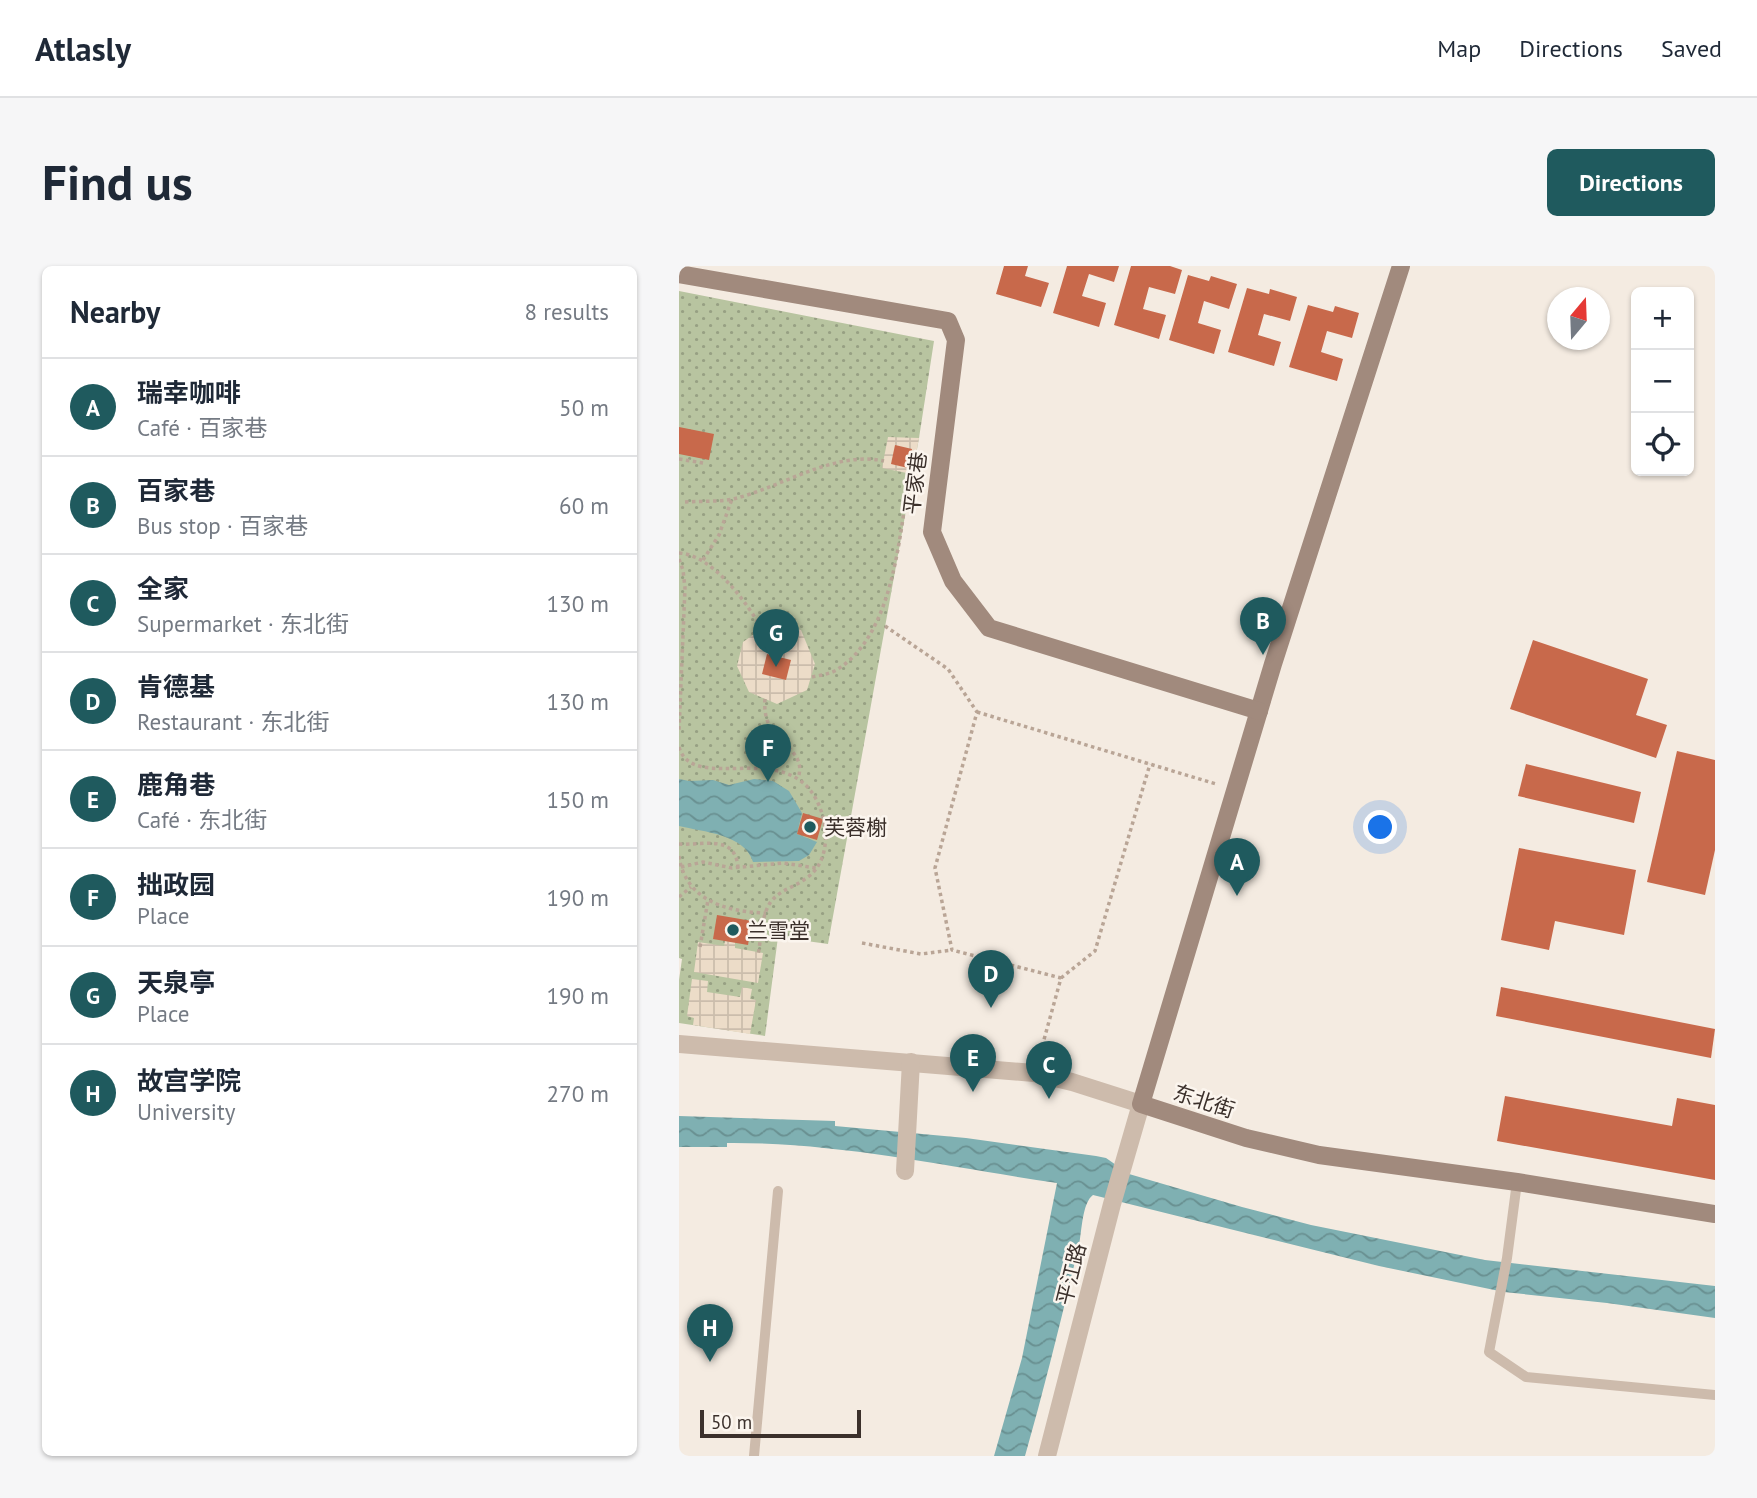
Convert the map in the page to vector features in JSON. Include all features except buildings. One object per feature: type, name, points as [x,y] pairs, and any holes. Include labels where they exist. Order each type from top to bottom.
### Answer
[{"type":"street","points":[[1141,1104],[1259,711],[1401,266]]},
{"type":"street","name":"平家巷","points":[[679,274],[948,321],[956,340],[932,532],[953,581],[989,628],[1259,711]]},
{"type":"street","name":"东北街","points":[[679,1044],[1034,1073],[1072,1082],[1215,1129],[1301,1152],[1517,1182],[1715,1214]]},
{"type":"street","points":[[905,1171],[911,1062]]},
{"type":"street","name":"平江路","points":[[1047,1456],[1112,1204],[1141,1104]]},
{"type":"lane","points":[[1517,1182],[1507,1258],[1489,1352],[1526,1377],[1715,1395]]},
{"type":"lane","points":[[754,1456],[778,1191]]},
{"type":"path","points":[[679,459],[703,463]]},
{"type":"path","points":[[685,502],[732,499],[839,462],[863,459],[884,461]]},
{"type":"path","points":[[812,677],[840,668],[876,625],[895,560],[910,473]]},
{"type":"path","points":[[703,560],[719,535],[732,499]]},
{"type":"path","points":[[679,553],[692,554],[703,560],[740,598],[764,631]]},
{"type":"path","points":[[679,559],[685,588],[679,730]]},
{"type":"path","points":[[885,626],[948,669],[977,712],[1235,790]]},
{"type":"path","points":[[765,699],[768,722],[798,761],[799,778]]},
{"type":"path","points":[[952,950],[935,868],[977,712]]},
{"type":"path","points":[[679,747],[680,754],[697,766],[768,769],[783,771],[799,778],[812,791],[824,821],[825,849],[816,869],[803,881],[778,895],[766,913],[758,956]]},
{"type":"path","points":[[1034,1073],[1062,978],[1095,951],[1150,764]]},
{"type":"path","points":[[679,844],[704,842],[725,846],[735,854],[738,868]]},
{"type":"path","points":[[679,856],[681,867],[691,887],[708,900],[736,909],[766,913]]},
{"type":"path","points":[[681,867],[708,862],[738,868],[783,863],[816,869]]},
{"type":"path","points":[[679,897],[691,887]]},
{"type":"path","points":[[700,947],[708,900]]},
{"type":"path","points":[[862,943],[921,954],[952,950],[1062,978]]},
{"type":"green space","points":[[679,291],[934,341],[828,944],[778,937],[765,1036],[679,1023],[682,959],[679,958]]},
{"type":"shaded area","points":[[888,437],[919,438],[912,474],[882,468]]},
{"type":"shaded area","points":[[770,623],[801,630],[815,664],[807,690],[777,704],[749,692],[737,666],[743,642]]},
{"type":"shaded area","points":[[725,941],[735,942],[735,948],[763,953],[758,983],[694,972],[698,942],[724,946]]},
{"type":"shaded area","points":[[692,979],[708,981],[707,992],[740,997],[742,987],[752,989],[750,999],[756,1000],[750,1034],[693,1025],[694,1018],[687,1016]]},
{"type":"water","points":[[679,779],[713,780],[729,785],[754,779],[773,781],[789,791],[802,813],[797,834],[817,842],[809,855],[799,861],[753,862],[749,853],[732,840],[679,826]]},
{"type":"water","points":[[679,1116],[835,1121],[835,1126],[966,1138],[1096,1156],[1106,1158],[1129,1174],[1311,1225],[1485,1260],[1715,1286],[1715,1318],[1504,1292],[1379,1266],[1093,1195],[1085,1211],[1079,1245],[1025,1456],[994,1456],[1022,1358],[1057,1183],[810,1147],[727,1143],[727,1147],[679,1147]]},
{"type":"place","name":"百家巷","points":[[1263,655]]},
{"type":"place","name":"天泉亭","points":[[776,667]]},
{"type":"place","name":"拙政园","points":[[768,782]]},
{"type":"place","name":"芙蓉榭","points":[[810,827]]},
{"type":"place","name":"瑞幸咖啡","points":[[1237,896]]},
{"type":"place","name":"兰雪堂","points":[[733,930]]},
{"type":"place","name":"肯德基","points":[[991,1008]]},
{"type":"place","name":"鹿角巷","points":[[973,1092]]},
{"type":"place","name":"全家","points":[[1049,1099]]},
{"type":"place","name":"故宫学院","points":[[710,1362]]}]
